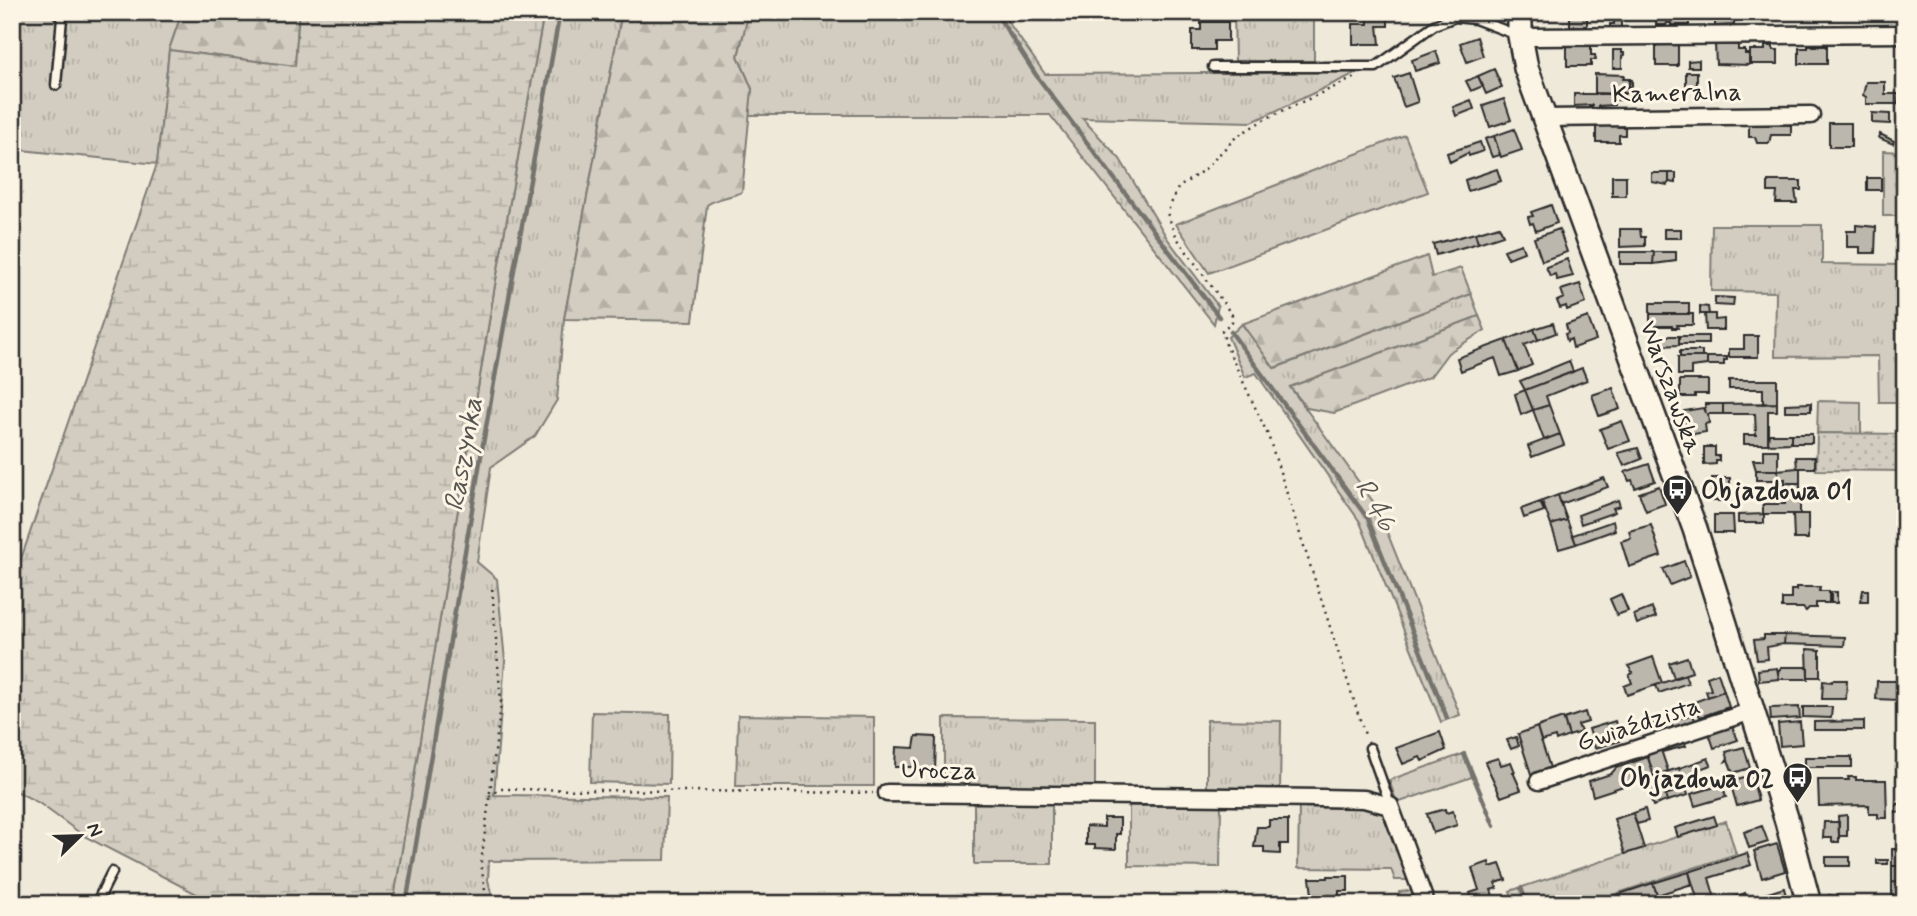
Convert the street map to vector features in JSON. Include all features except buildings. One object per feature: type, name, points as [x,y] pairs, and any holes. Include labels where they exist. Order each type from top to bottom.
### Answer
[{"type":"street","name":"Warszawska","points":[[1520,12],[1520,36],[1526,68],[1695,529],[1794,843],[1809,904]]},
{"type":"street","points":[[1520,36],[1905,34]]},
{"type":"street","name":"Kameralna","points":[[1543,118],[1811,115]]},
{"type":"street","name":"Gwiaździsta","points":[[1539,781],[1752,710]]},
{"type":"street","name":"Urocza","points":[[887,793],[1364,799],[1390,806]]},
{"type":"street","points":[[1390,806],[1426,904]]},
{"type":"lane","points":[[56,12],[62,18],[56,85]]},
{"type":"lane","points":[[1213,67],[1376,67],[1434,25],[1455,17],[1475,19],[1520,36]]},
{"type":"lane","points":[[1370,748],[1390,806]]},
{"type":"lane","points":[[96,904],[112,872]]},
{"type":"path","points":[[1370,748],[1268,435],[1226,345],[1222,330],[1232,322],[1232,315],[1177,238],[1167,213],[1178,188],[1205,169],[1236,137],[1265,119],[1376,67]]},
{"type":"path","points":[[487,904],[481,864],[501,703],[492,587]]},
{"type":"path","name":"Urocza","points":[[489,796],[501,789],[887,793]]},
{"type":"green space","points":[[12,12],[182,12],[169,50],[157,164],[12,149]]},
{"type":"green space","points":[[182,12],[299,12],[295,66],[169,50]]},
{"type":"green space","points":[[299,12],[544,12],[494,291],[393,904],[216,904],[84,836],[39,803],[12,789],[12,585],[157,164],[169,50],[295,66]]},
{"type":"green space","points":[[544,12],[622,12],[564,319],[557,400],[535,436],[491,467],[477,562],[497,579],[505,661],[494,795],[667,797],[665,860],[489,861],[488,880],[494,904],[393,904],[494,291]]},
{"type":"green space","points":[[622,12],[749,12],[738,56],[752,89],[742,192],[707,205],[693,321],[564,319]]},
{"type":"green space","points":[[749,12],[1001,12],[1045,74],[1358,72],[1252,122],[1082,118],[1120,159],[1167,238],[1218,306],[1214,324],[1050,115],[749,115],[752,89],[738,56]]},
{"type":"green space","points":[[1234,12],[1314,12],[1314,61],[1235,61]]},
{"type":"green space","points":[[1405,135],[1428,192],[1209,273],[1176,224]]},
{"type":"green space","points":[[1883,151],[1905,152],[1905,216],[1883,216]]},
{"type":"green space","points":[[1712,225],[1822,225],[1822,264],[1905,265],[1905,402],[1879,402],[1878,356],[1775,357],[1776,292],[1711,291]]},
{"type":"green space","points":[[1427,256],[1432,277],[1461,268],[1471,294],[1274,368],[1242,324]]},
{"type":"green space","points":[[1471,294],[1479,316],[1290,387],[1377,507],[1460,715],[1441,722],[1360,522],[1256,373],[1245,377],[1228,337],[1242,324],[1275,368]]},
{"type":"green space","points":[[1479,316],[1485,330],[1448,353],[1430,377],[1334,413],[1307,408],[1290,387]]},
{"type":"green space","points":[[1818,401],[1861,402],[1861,434],[1817,433]]},
{"type":"green space","points":[[1817,433],[1905,434],[1905,471],[1816,470]]},
{"type":"green space","points":[[592,712],[670,714],[669,784],[590,782]]},
{"type":"green space","points":[[738,715],[874,717],[874,786],[736,786]]},
{"type":"green space","points":[[944,718],[1095,719],[1095,791],[944,790]]},
{"type":"green space","points":[[1207,720],[1281,721],[1280,794],[1207,793]]},
{"type":"green space","points":[[1463,754],[1472,777],[1397,803],[1389,780]]},
{"type":"green space","points":[[1052,800],[1052,864],[974,864],[974,801]]},
{"type":"green space","points":[[1129,806],[1221,806],[1220,867],[1129,866]]},
{"type":"green space","points":[[1299,807],[1375,808],[1389,817],[1412,877],[1395,880],[1391,869],[1298,868]]},
{"type":"green space","points":[[1726,821],[1736,854],[1585,904],[1515,904],[1510,891]]},
{"type":"green space","points":[[1415,890],[1420,904],[1402,904],[1399,892]]},
{"type":"waterway","name":"Raszynka","points":[[406,904],[483,444],[560,12]]},
{"type":"waterway","name":"R 46","points":[[996,13],[1036,75],[1219,317]]},
{"type":"waterway","name":"R 46","points":[[1231,332],[1368,519],[1447,718]]},
{"type":"waterway","name":"R 46","points":[[1464,754],[1494,826]]},
{"type":"waterway","name":"R 46","points":[[1521,888],[1527,904]]},
{"type":"place","name":"Objazdowa 01","points":[[1678,517]]},
{"type":"place","name":"Objazdowa 02","points":[[1797,805]]}]
